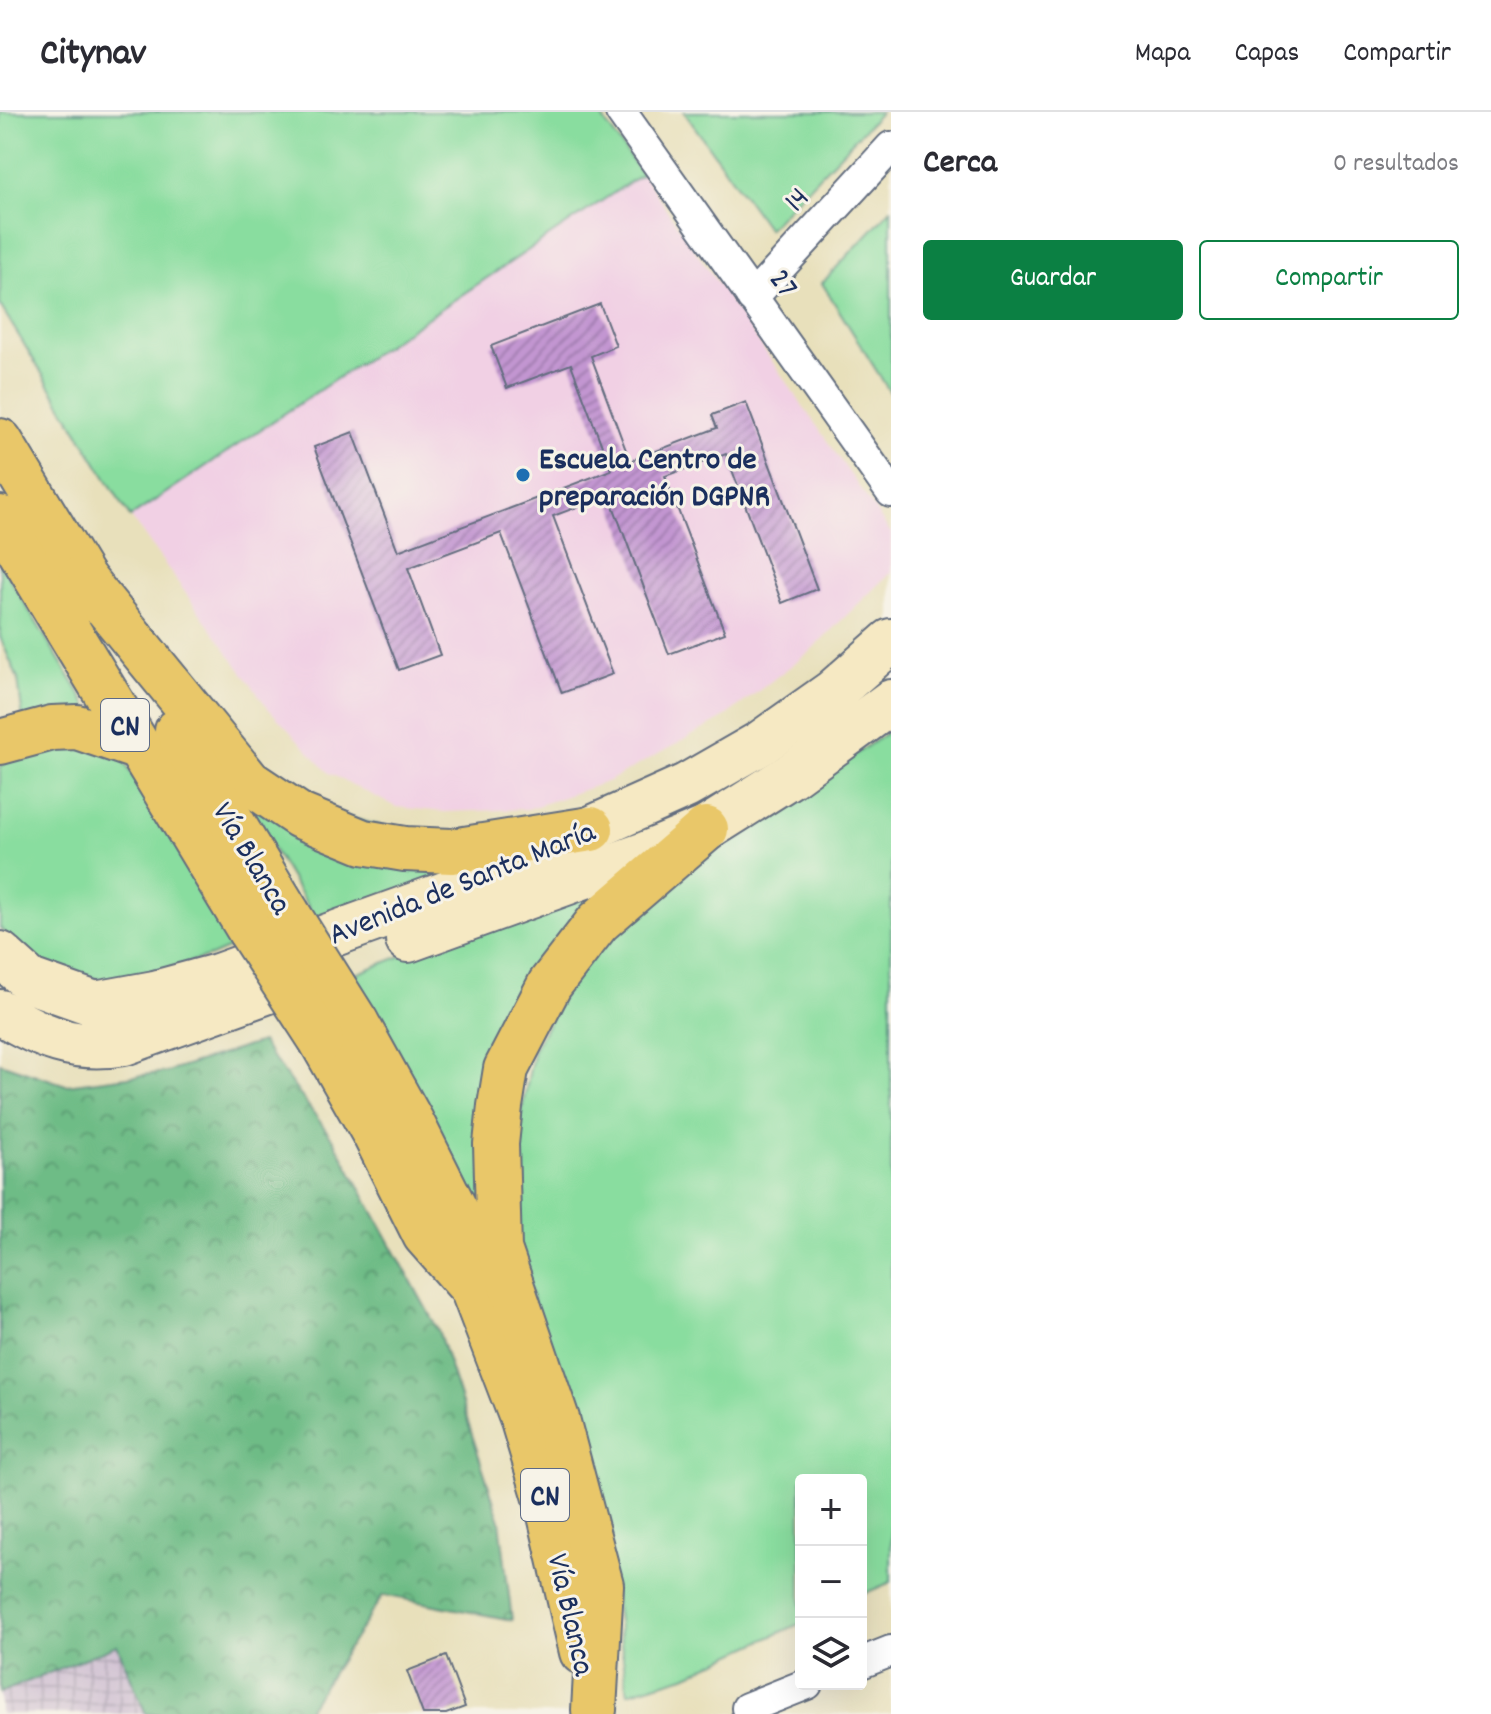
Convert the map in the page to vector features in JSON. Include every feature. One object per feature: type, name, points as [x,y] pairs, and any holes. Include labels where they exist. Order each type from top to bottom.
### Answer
[{"type":"highway","name":"Vía Blanca","points":[[0,441],[82,577],[269,922],[338,1031],[374,1133],[425,1235],[472,1288],[523,1421],[546,1498],[571,1598],[592,1713]]},
{"type":"highway","name":"Vía Blanca","points":[[0,518],[139,748],[269,922]]},
{"type":"highway","points":[[82,577],[249,782],[300,816],[363,842],[405,849],[452,851],[591,829]]},
{"type":"highway","points":[[0,742],[52,728],[77,727],[139,748]]},
{"type":"highway","points":[[592,1713],[601,1585],[557,1419],[499,1249],[496,1144],[500,1106],[506,1069],[550,984],[598,922],[706,829]]},
{"type":"street","name":"27","points":[[621,112],[891,492]]},
{"type":"street","name":"14","points":[[752,298],[891,147]]},
{"type":"street","name":"Avenida de Santa María","points":[[0,954],[30,981],[95,1004],[120,1001],[218,976],[431,900],[686,786],[761,743],[833,692],[891,641]]},
{"type":"street","name":"Avenida de Santa María","points":[[0,1012],[23,1026],[75,1045],[100,1047],[124,1043],[643,855],[706,829],[790,776],[891,702]]},
{"type":"street","points":[[867,1661],[891,1651]]},
{"type":"street","points":[[747,1708],[795,1689]]},
{"type":"shaded area","name":"Escuela Centro de preparación DGPNR","points":[[642,174],[891,533],[891,572],[809,652],[722,719],[609,781],[528,809],[444,812],[396,807],[329,773],[268,708],[131,517]]},
{"type":"shaded area","points":[[117,1644],[146,1714],[0,1714],[0,1693]]},
{"type":"green space","points":[[0,112],[598,112],[642,174],[130,517],[0,305]]},
{"type":"green space","points":[[684,112],[881,112],[768,229]]},
{"type":"green space","points":[[891,209],[891,394],[822,283]]},
{"type":"green space","points":[[0,563],[96,720],[23,720],[18,679],[0,637]]},
{"type":"green space","points":[[891,730],[891,1582],[867,1592],[867,1474],[795,1474],[795,1626],[685,1676],[628,1693],[606,1535],[516,1245],[517,1135],[534,1049],[581,963],[693,865]]},
{"type":"green space","points":[[50,742],[120,756],[241,943],[211,956],[118,983],[62,972],[17,947],[0,928],[0,767],[17,754]]},
{"type":"green space","points":[[237,790],[503,856],[320,926]]},
{"type":"green space","points":[[642,861],[537,975],[490,1236],[348,977]]},
{"type":"green space","points":[[261,1042],[335,1142],[438,1330],[500,1521],[512,1620],[383,1595],[305,1714],[146,1714],[117,1645],[0,1693],[0,1063],[66,1085],[167,1072]]},
{"type":"building","points":[[600,304],[616,346],[591,356],[630,461],[717,428],[712,415],[746,402],[817,589],[782,603],[726,454],[665,476],[725,633],[669,654],[609,495],[553,516],[613,674],[562,693],[501,533],[408,568],[440,655],[399,670],[314,447],[353,432],[398,551],[611,470],[571,364],[507,388],[491,346]]},
{"type":"building","points":[[446,1656],[465,1707],[446,1714],[423,1714],[407,1671]]},
{"type":"place","name":"Escuela Centro de preparación DGPNR","points":[[523,475]]}]
